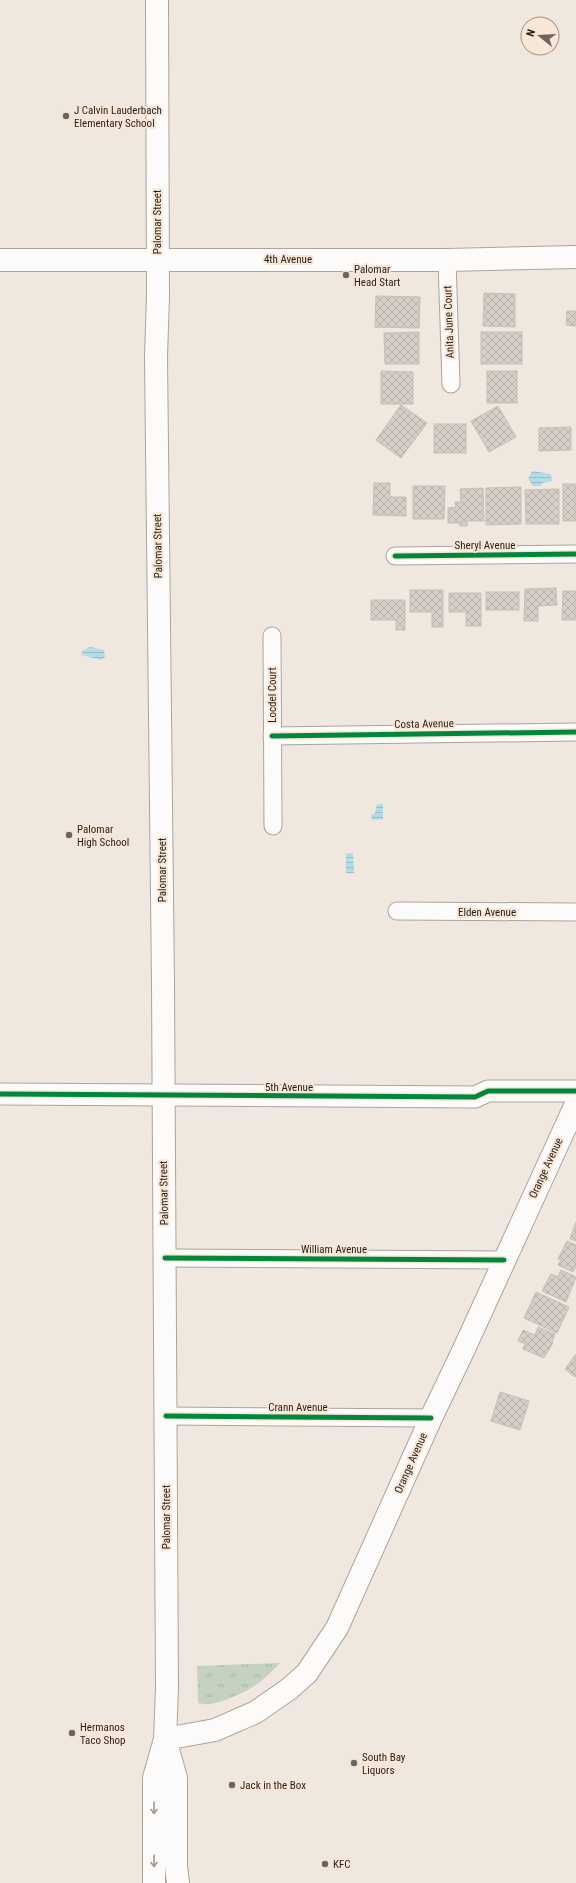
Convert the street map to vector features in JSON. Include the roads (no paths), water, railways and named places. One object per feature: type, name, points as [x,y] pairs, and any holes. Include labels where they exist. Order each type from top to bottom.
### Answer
[{"type":"main road","name":"Palomar Street","points":[[154,1883],[154,1778],[165,1739],[167,1706],[164,1096],[156,451],[157,0]]},
{"type":"main road","name":"4th Avenue","points":[[0,260],[447,260],[576,257]]},
{"type":"main road","name":"Orange Avenue","points":[[165,1739],[215,1730],[256,1712],[289,1689],[307,1673],[337,1628],[431,1418],[576,1104]]},
{"type":"main road","name":"Palomar Street","points":[[165,1739],[176,1778],[176,1866],[178,1883]]},
{"type":"street","name":"Anita June Court","points":[[447,260],[451,384]]},
{"type":"street","name":"Sheryl Avenue","points":[[395,556],[576,554]]},
{"type":"street","name":"Locdel Court","points":[[272,636],[273,826]]},
{"type":"street","name":"Costa Avenue","points":[[272,736],[576,732]]},
{"type":"street","name":"Elden Avenue","points":[[397,911],[576,912]]},
{"type":"street","name":"5th Avenue","points":[[0,1094],[475,1097],[488,1091],[576,1091]]},
{"type":"street","name":"William Avenue","points":[[165,1258],[504,1260]]},
{"type":"street","name":"Crann Avenue","points":[[166,1416],[431,1418]]},
{"type":"water","points":[[532,471],[551,474],[552,481],[542,483],[541,486],[533,486],[528,479]]},
{"type":"water","points":[[90,647],[104,650],[105,657],[101,660],[81,655],[82,651]]},
{"type":"water","points":[[377,804],[383,804],[383,819],[372,820],[371,815],[375,813]]},
{"type":"water","points":[[353,853],[354,873],[346,873],[346,854]]},
{"type":"place","name":"J Calvin Lauderbach Elementary School","points":[[66,116]]},
{"type":"place","name":"Palomar Head Start","points":[[346,275]]},
{"type":"place","name":"Palomar High School","points":[[69,835]]},
{"type":"place","name":"Hermanos Taco Shop","points":[[72,1733]]},
{"type":"place","name":"South Bay Liquors","points":[[354,1763]]},
{"type":"place","name":"Jack in the Box","points":[[232,1785]]},
{"type":"place","name":"KFC","points":[[325,1864]]}]
